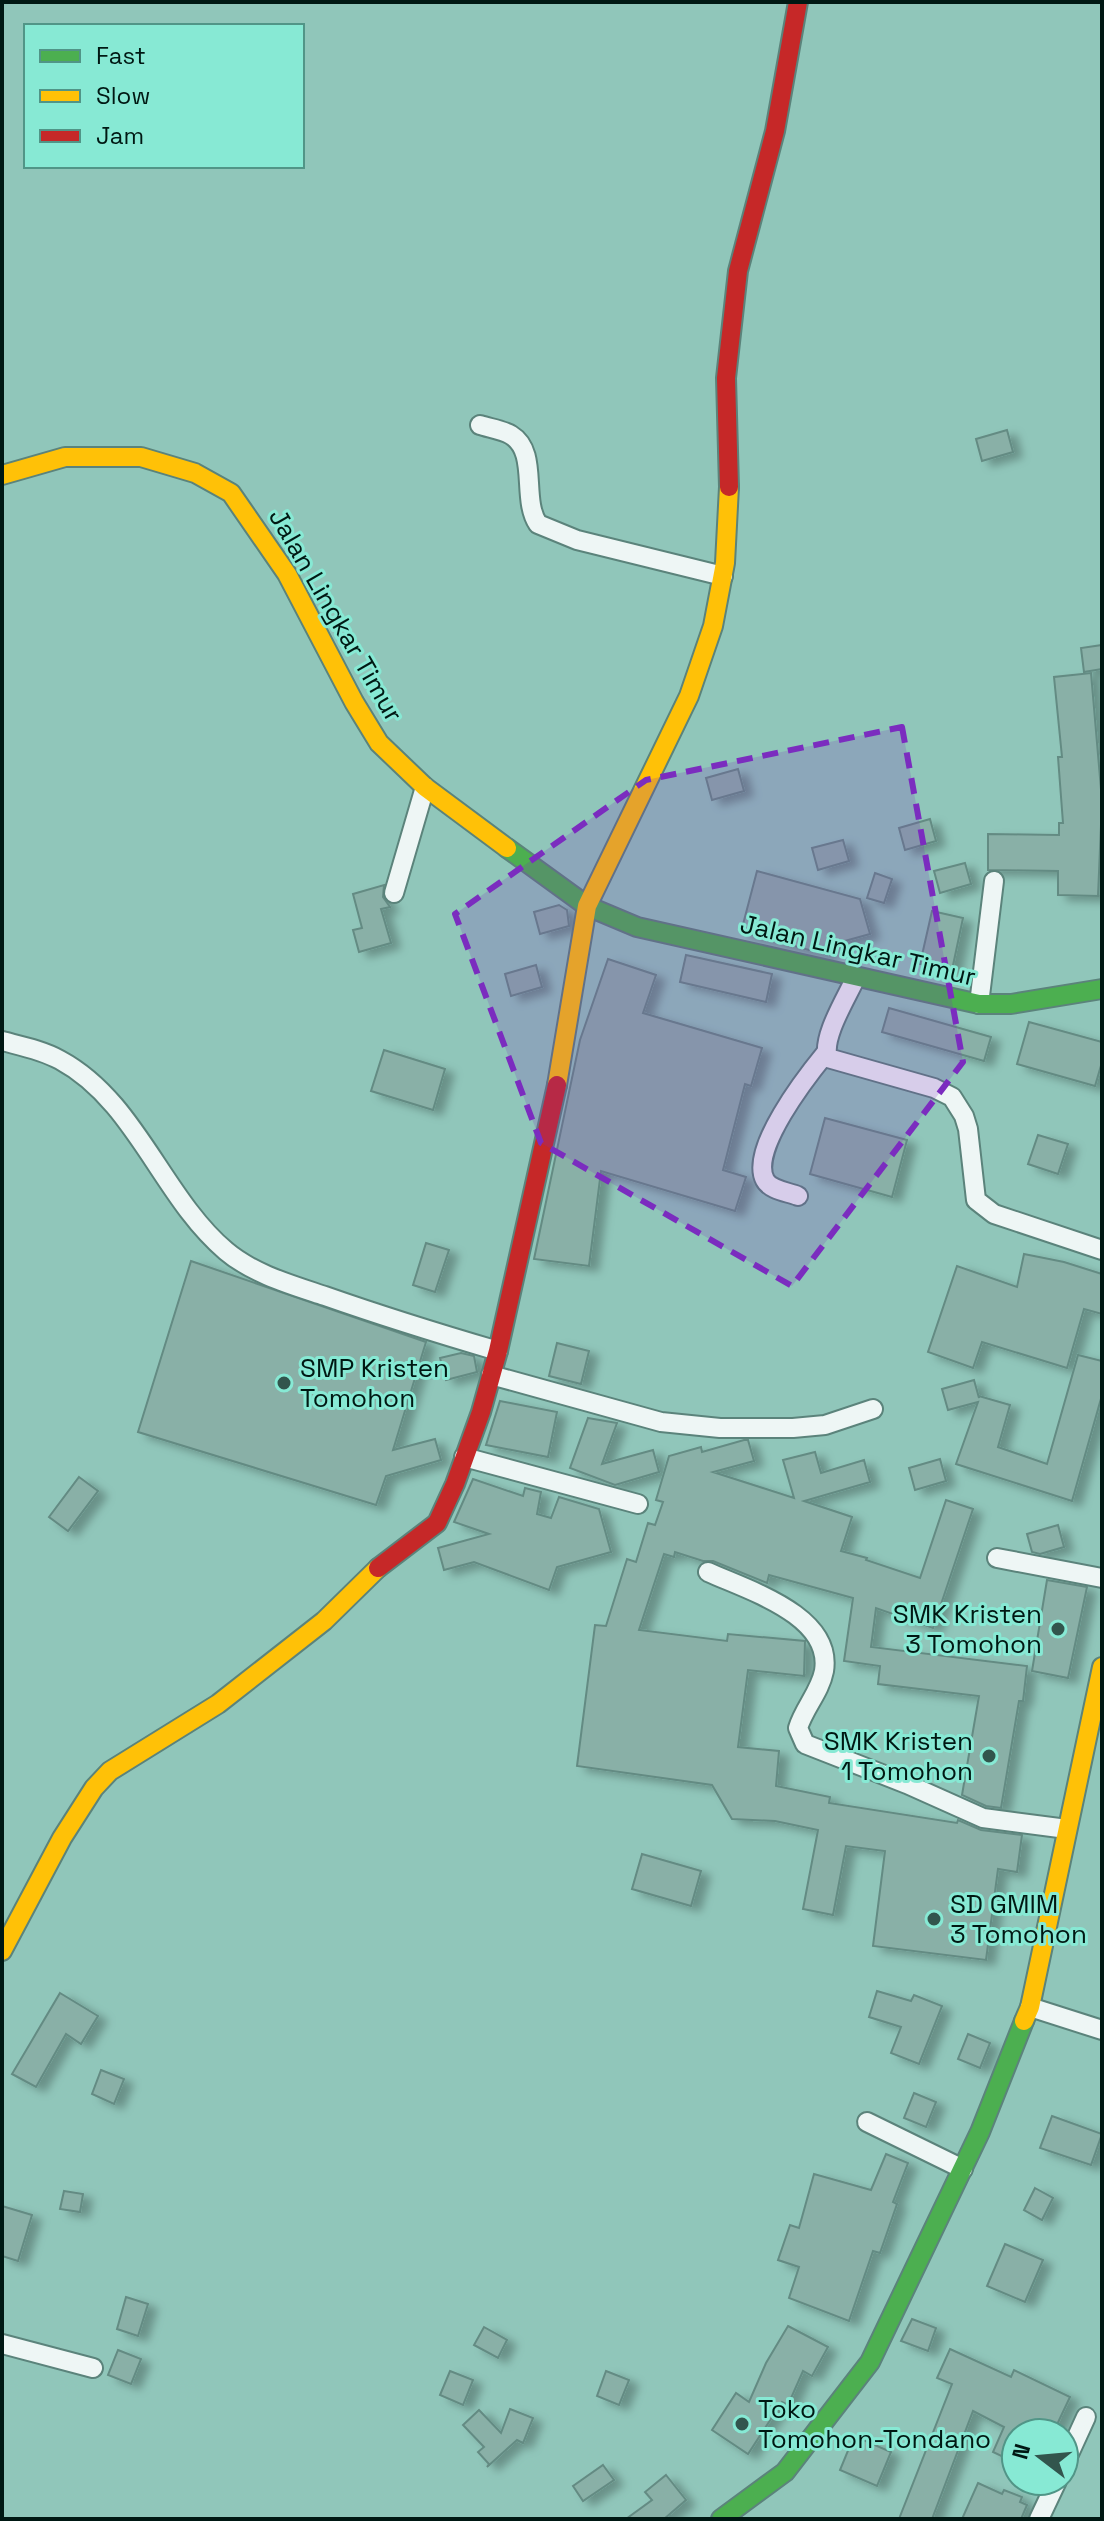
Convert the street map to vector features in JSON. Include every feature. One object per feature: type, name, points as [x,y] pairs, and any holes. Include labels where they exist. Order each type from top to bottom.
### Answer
[{"type":"main road","points":[[2,1951],[62,1838],[102,1779],[132,1756],[218,1704],[259,1673],[324,1621],[379,1567],[437,1523],[464,1457],[481,1412],[498,1351],[559,1075],[587,906],[689,696],[713,626],[723,576],[729,489],[726,378],[738,271],[775,131],[798,2]]},
{"type":"main road","name":"Jalan Lingkar Timur","points":[[2,475],[65,457],[141,457],[195,473],[231,493],[287,574],[379,743],[425,787],[587,906],[637,927],[979,1004],[1011,1004],[1102,989]]},
{"type":"main road","points":[[724,2516],[785,2472],[870,2362],[963,2169],[1030,2007],[1102,1667]]},
{"type":"street","points":[[480,425],[511,435],[524,448],[529,503],[538,524],[577,540],[723,576]]},
{"type":"street","points":[[394,893],[425,787]]},
{"type":"street","points":[[979,1004],[994,881]]},
{"type":"street","points":[[798,1196],[773,1187],[765,1179],[763,1166],[772,1135],[789,1101],[825,1054],[827,1042],[856,977]]},
{"type":"street","points":[[2,1041],[59,1059],[83,1075],[128,1124],[208,1233],[238,1261],[293,1286],[498,1351]]},
{"type":"street","points":[[825,1054],[831,1061],[934,1088],[952,1097],[968,1129],[976,1200],[994,1214],[1102,1250]]},
{"type":"street","points":[[491,1375],[661,1422],[720,1428],[825,1425],[873,1409]]},
{"type":"street","points":[[464,1457],[638,1504]]},
{"type":"street","points":[[997,1558],[1102,1578]]},
{"type":"street","points":[[708,1572],[778,1604],[806,1622],[818,1636],[824,1669],[798,1728],[805,1744],[983,1818],[1067,1829]]},
{"type":"street","points":[[1030,2007],[1102,2030]]},
{"type":"street","points":[[867,2122],[963,2169]]},
{"type":"street","points":[[2,2344],[93,2368]]},
{"type":"street","points":[[1080,2430],[1086,2417]]},
{"type":"street","points":[[1039,2519],[1049,2497]]},
{"type":"street","points":[[724,2516],[748,2519]]},
{"type":"highlighted area","points":[[902,727],[963,1062],[792,1286],[541,1143],[455,914],[646,780]]},
{"type":"building","points":[[1007,430],[1013,452],[982,461],[976,439]]},
{"type":"building","points":[[1102,645],[1102,669],[1084,672],[1081,648]]},
{"type":"building","points":[[1091,673],[1102,801],[1098,896],[1058,895],[1058,871],[988,870],[988,834],[1059,835],[1059,823],[1063,823],[1058,757],[1062,757],[1054,677]]},
{"type":"building","points":[[738,769],[744,791],[712,800],[706,778]]},
{"type":"building","points":[[930,819],[936,841],[905,850],[899,828]]},
{"type":"building","points":[[843,840],[849,861],[818,870],[812,848]]},
{"type":"building","points":[[965,863],[971,884],[940,893],[934,871]]},
{"type":"building","points":[[757,871],[860,899],[870,934],[830,945],[828,955],[741,932]]},
{"type":"building","points":[[875,873],[892,879],[884,903],[867,898]]},
{"type":"building","points":[[384,885],[383,897],[390,907],[381,909],[391,943],[359,952],[353,930],[362,928],[353,894]]},
{"type":"building","points":[[559,905],[567,910],[569,926],[540,934],[534,912]]},
{"type":"building","points":[[932,911],[963,918],[952,970],[920,964]]},
{"type":"building","points":[[686,955],[772,974],[766,1002],[680,982]]},
{"type":"building","points":[[608,959],[656,975],[643,1013],[762,1048],[751,1086],[745,1084],[723,1170],[746,1177],[735,1211],[601,1171],[589,1266],[534,1259],[580,1040]]},
{"type":"building","points":[[536,965],[542,987],[511,996],[505,974]]},
{"type":"building","points":[[889,1008],[991,1037],[984,1061],[882,1032]]},
{"type":"building","points":[[1029,1022],[1102,1042],[1102,1062],[1095,1086],[1017,1064]]},
{"type":"building","points":[[384,1050],[445,1069],[433,1110],[371,1091]]},
{"type":"building","points":[[825,1118],[907,1140],[892,1197],[810,1174]]},
{"type":"building","points":[[1038,1135],[1068,1144],[1058,1174],[1028,1164]]},
{"type":"building","points":[[426,1243],[449,1250],[435,1292],[413,1285]]},
{"type":"building","points":[[1024,1254],[1102,1274],[1102,1314],[1084,1309],[1067,1368],[982,1342],[973,1368],[928,1352],[957,1266],[1017,1287]]},
{"type":"building","name":"SMP Kristen Tomohon","points":[[191,1261],[426,1342],[393,1450],[435,1439],[441,1460],[386,1476],[376,1505],[138,1432]]},
{"type":"building","points":[[557,1343],[589,1351],[581,1384],[549,1376]]},
{"type":"building","points":[[461,1353],[474,1356],[477,1372],[446,1380],[440,1358]]},
{"type":"building","points":[[1078,1355],[1102,1361],[1102,1395],[1072,1501],[956,1464],[978,1402],[948,1410],[942,1389],[974,1380],[979,1398],[1010,1405],[998,1447],[1047,1464]]},
{"type":"building","points":[[500,1401],[557,1412],[548,1457],[486,1445]]},
{"type":"building","points":[[588,1418],[617,1423],[602,1464],[653,1450],[659,1472],[615,1485],[570,1468]]},
{"type":"building","points":[[748,1440],[754,1461],[713,1472],[794,1498],[783,1460],[815,1452],[821,1473],[864,1460],[870,1482],[804,1501],[852,1517],[841,1551],[920,1578],[946,1500],[973,1509],[933,1628],[876,1608],[871,1647],[1027,1666],[1001,1808],[986,1806],[962,1795],[979,1696],[878,1684],[880,1666],[844,1661],[853,1598],[769,1575],[767,1583],[713,1561],[675,1552],[674,1557],[664,1554],[639,1630],[727,1641],[728,1634],[805,1641],[804,1676],[748,1670],[738,1747],[779,1751],[776,1786],[830,1797],[829,1803],[957,1823],[958,1820],[981,1830],[1022,1835],[1017,1872],[998,1869],[986,1960],[873,1946],[885,1851],[846,1846],[833,1915],[803,1909],[818,1830],[775,1821],[732,1819],[712,1785],[577,1766],[595,1625],[606,1626],[627,1559],[636,1562],[648,1523],[655,1525],[663,1502],[656,1500],[669,1456],[701,1447],[702,1452]]},
{"type":"building","points":[[940,1459],[946,1481],[915,1490],[909,1468]]},
{"type":"building","points":[[79,1477],[98,1491],[68,1531],[49,1517]]},
{"type":"building","points":[[473,1479],[523,1496],[525,1488],[541,1492],[537,1514],[551,1518],[559,1497],[599,1509],[611,1552],[557,1567],[549,1590],[474,1562],[444,1570],[438,1548],[489,1534],[454,1522]]},
{"type":"building","points":[[1058,1525],[1064,1547],[1040,1554],[1032,1552],[1027,1534]]},
{"type":"building","name":"SMK Kristen 3 Tomohon","points":[[1047,1580],[1087,1587],[1068,1678],[1032,1671]]},
{"type":"building","points":[[642,1854],[701,1871],[691,1906],[632,1889]]},
{"type":"building","points":[[877,1991],[911,2001],[914,1995],[942,2006],[919,2064],[891,2053],[901,2027],[869,2017]]},
{"type":"building","points":[[60,1993],[98,2016],[81,2044],[66,2034],[36,2087],[12,2074]]},
{"type":"building","points":[[968,2034],[990,2043],[980,2068],[958,2059]]},
{"type":"building","points":[[101,2070],[124,2079],[114,2104],[92,2094]]},
{"type":"building","points":[[914,2093],[936,2102],[926,2127],[904,2118]]},
{"type":"building","points":[[1052,2116],[1102,2134],[1091,2165],[1040,2148]]},
{"type":"building","points":[[886,2154],[908,2163],[893,2202],[897,2204],[880,2253],[873,2251],[849,2321],[789,2298],[799,2267],[778,2260],[790,2225],[799,2228],[814,2174],[871,2190]]},
{"type":"building","points":[[1035,2188],[1053,2198],[1042,2220],[1024,2210]]},
{"type":"building","points":[[64,2191],[83,2194],[80,2212],[60,2209]]},
{"type":"building","points":[[2,2206],[32,2215],[18,2261],[2,2256]]},
{"type":"building","points":[[1005,2244],[1043,2260],[1025,2302],[987,2286]]},
{"type":"building","points":[[126,2297],[148,2304],[138,2336],[117,2329]]},
{"type":"building","points":[[912,2319],[936,2328],[928,2351],[901,2341]]},
{"type":"building","points":[[788,2326],[828,2347],[812,2376],[803,2371],[788,2405],[782,2402],[748,2454],[712,2430],[736,2393],[749,2402],[766,2363]]},
{"type":"building","points":[[484,2327],[507,2340],[498,2358],[474,2345]]},
{"type":"building","points":[[950,2349],[1011,2377],[1014,2370],[1070,2397],[1061,2417],[1000,2417],[1000,2425],[973,2411],[932,2519],[899,2519],[952,2384],[937,2378]]},
{"type":"building","points":[[118,2350],[141,2359],[131,2384],[108,2375]]},
{"type":"building","points":[[450,2371],[473,2380],[463,2405],[440,2395]]},
{"type":"building","points":[[606,2371],[629,2380],[619,2405],[597,2396]]},
{"type":"building","points":[[510,2409],[533,2418],[523,2443],[517,2440],[487,2467],[489,2464],[478,2452],[484,2447],[463,2425],[479,2410],[501,2433]]},
{"type":"building","points":[[854,2436],[891,2452],[877,2486],[840,2470]]},
{"type":"building","points":[[1000,2436],[1000,2455],[993,2452]]},
{"type":"building","points":[[603,2465],[614,2480],[583,2501],[573,2486]]},
{"type":"building","points":[[666,2475],[686,2500],[664,2519],[626,2519],[652,2500],[645,2492]]},
{"type":"building","points":[[978,2483],[1000,2493],[1000,2497],[1022,2497],[1020,2502],[1027,2505],[1021,2519],[962,2519]]},
{"type":"traffic: fast","points":[[507,848],[587,906],[637,927],[979,1004],[1011,1004],[1102,989]]},
{"type":"traffic: fast","points":[[721,2519],[785,2472],[870,2362],[980,2132],[1024,2021]]},
{"type":"traffic: slow","points":[[2,475],[65,457],[141,457],[195,473],[231,493],[287,574],[379,743],[425,787],[507,848]]},
{"type":"traffic: slow","points":[[557,1085],[587,906],[689,696],[713,626],[725,563],[729,487]]},
{"type":"traffic: slow","points":[[2,1951],[62,1838],[94,1788],[110,1771],[218,1704],[324,1621],[378,1568]]},
{"type":"traffic: slow","points":[[1024,2021],[1030,2007],[1102,1667]]},
{"type":"traffic: jam","points":[[729,487],[726,378],[738,271],[775,131],[798,2]]},
{"type":"traffic: jam","points":[[378,1568],[437,1523],[455,1484],[481,1412],[498,1351],[557,1085]]},
{"type":"place","name":"SMP Kristen Tomohon","points":[[284,1383]]},
{"type":"place","name":"SMK Kristen 3 Tomohon","points":[[1058,1629]]},
{"type":"place","name":"SMK Kristen 1 Tomohon","points":[[989,1756]]},
{"type":"place","name":"SD GMIM 3 Tomohon","points":[[934,1919]]},
{"type":"place","name":"Toko Tomohon-Tondano","points":[[742,2424]]}]
